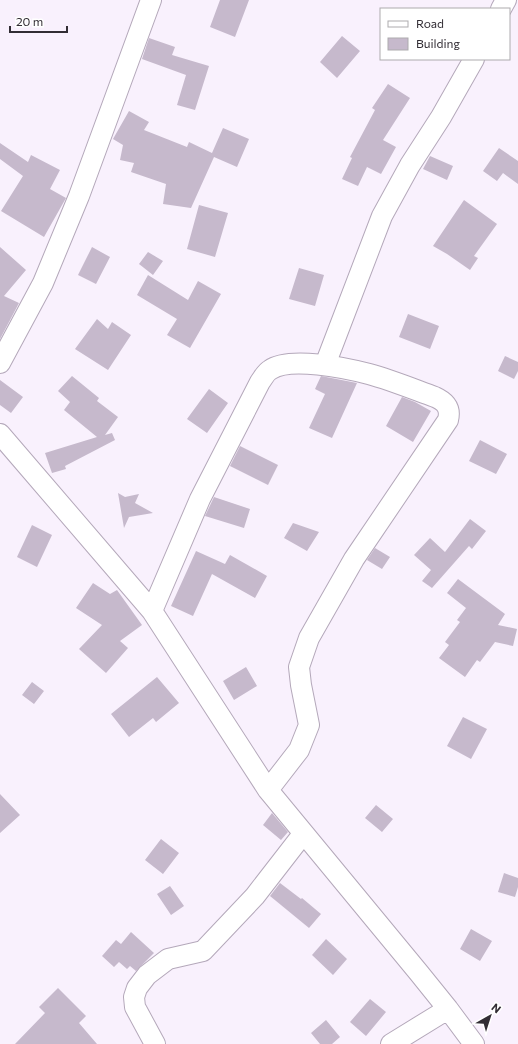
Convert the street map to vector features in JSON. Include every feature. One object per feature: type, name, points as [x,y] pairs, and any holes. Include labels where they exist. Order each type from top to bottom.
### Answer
[{"type":"street","points":[[0,363],[46,275],[79,196],[151,0]]},
{"type":"street","points":[[325,365],[382,216],[410,165],[441,117],[473,60]]},
{"type":"street","points":[[152,611],[200,499],[260,382],[269,370],[281,365],[302,363],[325,365],[369,374],[435,396],[443,400],[448,407],[448,420],[354,560],[309,638],[300,667],[301,685],[309,725],[299,750],[268,790]]},
{"type":"street","points":[[1,437],[152,611],[268,790],[448,1009],[474,1044]]},
{"type":"street","points":[[155,1044],[135,1007],[134,997],[136,988],[147,975],[168,959],[203,951],[255,896],[303,834]]},
{"type":"street","points":[[391,1044],[448,1009]]},
{"type":"building","points":[[220,0],[249,0],[235,37],[210,27]]},
{"type":"building","points":[[342,36],[360,51],[337,78],[320,62]]},
{"type":"building","points":[[149,38],[175,47],[172,55],[209,66],[195,110],[177,105],[186,75],[142,59]]},
{"type":"building","points":[[388,84],[410,98],[383,140],[396,147],[381,174],[367,167],[358,186],[342,179],[352,158],[350,157],[375,110],[372,108]]},
{"type":"building","points":[[129,111],[149,122],[144,130],[187,147],[189,142],[212,153],[223,128],[249,139],[237,167],[214,157],[191,208],[163,204],[166,184],[131,172],[134,163],[120,160],[123,145],[113,139]]},
{"type":"building","points":[[0,143],[28,162],[31,155],[60,170],[50,189],[66,198],[44,237],[1,211],[23,176],[0,159]]},
{"type":"building","points":[[499,148],[518,161],[518,184],[503,173],[497,181],[483,171]]},
{"type":"building","points":[[430,156],[453,166],[447,180],[423,169]]},
{"type":"building","points":[[464,200],[497,224],[474,256],[478,258],[470,270],[433,246]]},
{"type":"building","points":[[199,205],[228,213],[215,257],[187,249]]},
{"type":"building","points":[[0,247],[26,270],[4,296],[19,303],[0,339]]},
{"type":"building","points":[[92,247],[110,257],[96,284],[78,275]]},
{"type":"building","points":[[148,252],[163,261],[153,275],[139,264]]},
{"type":"building","points":[[299,268],[324,275],[315,306],[289,299]]},
{"type":"building","points":[[148,275],[188,300],[198,281],[221,294],[190,348],[167,335],[177,319],[137,295]]},
{"type":"building","points":[[408,314],[439,326],[430,349],[399,337]]},
{"type":"building","points":[[97,319],[108,329],[112,322],[131,335],[108,370],[75,349]]},
{"type":"building","points":[[505,356],[518,362],[518,371],[514,379],[498,371]]},
{"type":"building","points":[[72,376],[99,398],[97,401],[118,417],[105,435],[112,433],[115,440],[65,466],[66,469],[52,473],[45,453],[97,437],[64,410],[70,402],[58,391]]},
{"type":"building","points":[[321,376],[357,383],[332,438],[309,428],[325,394],[315,389]]},
{"type":"building","points":[[0,380],[23,397],[11,413],[0,405]]},
{"type":"building","points":[[209,389],[228,403],[207,433],[187,419]]},
{"type":"building","points":[[402,397],[431,411],[413,442],[386,426]]},
{"type":"building","points":[[480,440],[507,454],[496,474],[469,461]]},
{"type":"building","points":[[240,446],[278,465],[268,485],[230,466]]},
{"type":"building","points":[[118,493],[125,497],[139,494],[135,503],[153,513],[129,517],[124,528]]},
{"type":"building","points":[[214,497],[250,509],[244,528],[205,516]]},
{"type":"building","points":[[470,519],[486,531],[472,549],[469,546],[432,588],[422,581],[431,570],[414,555],[430,538],[445,552]]},
{"type":"building","points":[[293,523],[319,532],[307,551],[284,538]]},
{"type":"building","points":[[32,525],[52,535],[37,567],[17,557]]},
{"type":"building","points":[[375,548],[390,557],[382,569],[367,560]]},
{"type":"building","points":[[196,551],[225,564],[230,555],[267,576],[255,598],[212,574],[193,616],[171,606]]},
{"type":"building","points":[[458,579],[505,614],[498,625],[517,629],[513,646],[495,642],[480,662],[477,660],[465,677],[439,658],[449,645],[445,642],[460,622],[457,620],[466,608],[447,593]]},
{"type":"building","points":[[93,583],[110,594],[117,590],[142,625],[120,641],[128,648],[106,673],[79,649],[102,625],[76,608]]},
{"type":"building","points":[[246,667],[257,686],[234,700],[223,681]]},
{"type":"building","points":[[157,677],[179,703],[156,722],[153,718],[129,737],[111,714]]},
{"type":"building","points":[[32,682],[44,691],[34,704],[22,695]]},
{"type":"building","points":[[463,717],[487,729],[471,759],[447,746]]},
{"type":"building","points":[[0,794],[20,815],[0,833]]},
{"type":"building","points":[[376,805],[393,819],[382,832],[365,818]]},
{"type":"building","points":[[272,813],[288,832],[281,840],[263,825]]},
{"type":"building","points":[[161,839],[179,853],[163,874],[145,860]]},
{"type":"building","points":[[504,873],[518,878],[518,887],[515,897],[498,892]]},
{"type":"building","points":[[280,883],[301,899],[302,898],[321,914],[309,928],[270,896]]},
{"type":"building","points":[[170,886],[184,906],[171,915],[157,894]]},
{"type":"building","points":[[471,929],[492,941],[480,961],[460,949]]},
{"type":"building","points":[[131,932],[154,953],[136,971],[130,966],[127,969],[119,962],[114,967],[102,956],[116,940],[121,944]]},
{"type":"building","points":[[326,939],[347,959],[333,975],[312,955]]},
{"type":"building","points":[[58,988],[86,1016],[79,1023],[97,1044],[15,1044],[45,1013],[39,1007]]},
{"type":"building","points":[[370,999],[386,1012],[366,1036],[350,1022]]},
{"type":"building","points":[[326,1020],[340,1037],[332,1044],[320,1044],[311,1033]]}]
